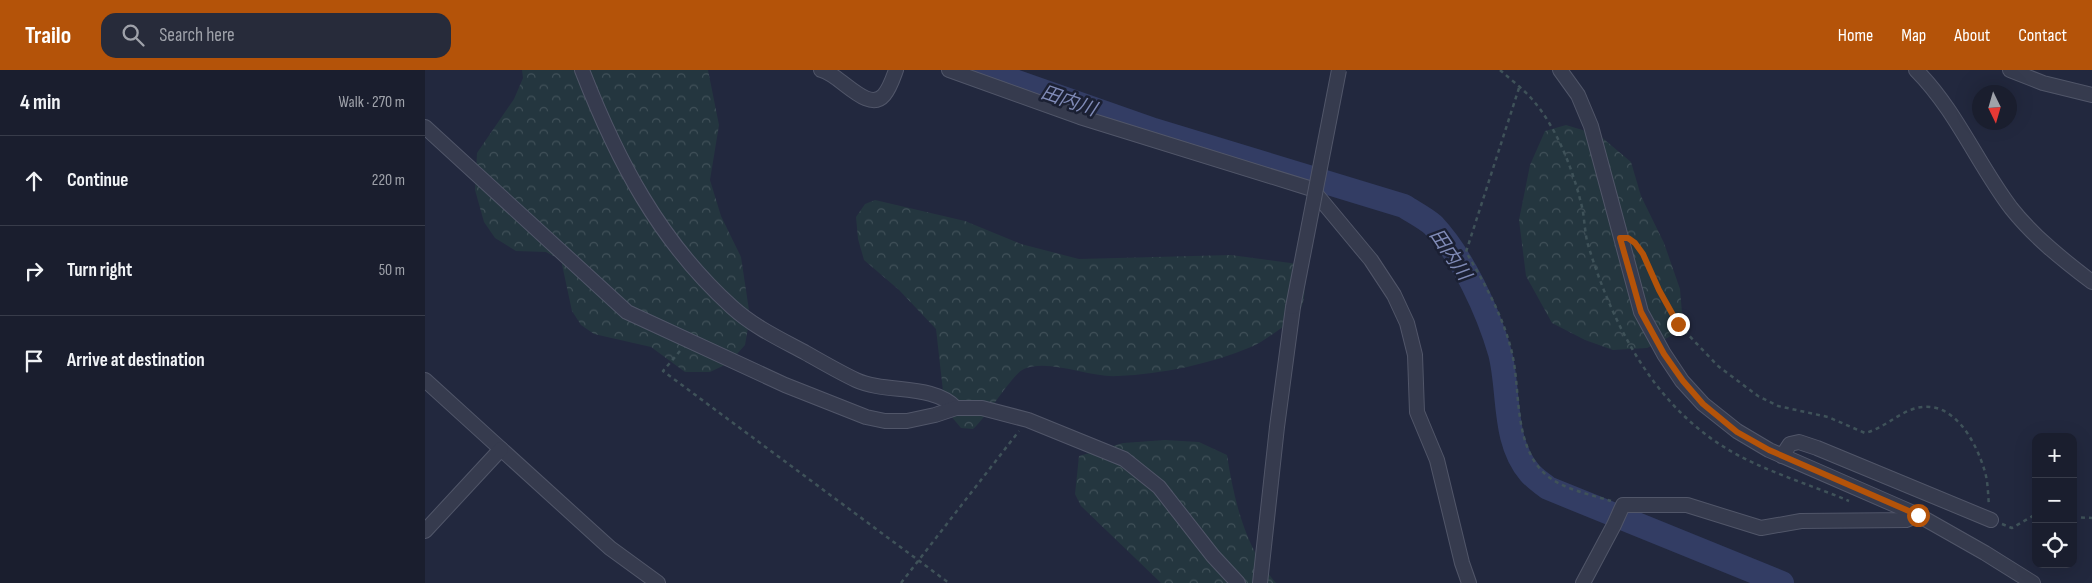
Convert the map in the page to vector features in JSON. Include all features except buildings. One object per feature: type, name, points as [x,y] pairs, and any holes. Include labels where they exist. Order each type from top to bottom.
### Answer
[{"type":"street","points":[[582,70],[616,152],[649,208],[697,273],[733,308],[763,330],[857,381],[898,391],[935,394],[947,398],[956,408]]},
{"type":"street","points":[[821,70],[838,78],[867,100],[874,101],[885,94],[896,70]]},
{"type":"street","points":[[949,70],[1080,117],[1312,189],[1371,260],[1394,295],[1407,323],[1415,355],[1417,412],[1437,460],[1462,563],[1469,583]]},
{"type":"street","points":[[1260,583],[1277,427],[1293,307],[1339,70]]},
{"type":"street","points":[[1559,70],[1578,95],[1591,126],[1641,312],[1664,354],[1683,381],[1703,404],[1737,432],[1782,456],[1918,515],[2033,583]]},
{"type":"street","points":[[1916,70],[1953,115],[2011,208],[2050,249],[2092,282]]},
{"type":"street","points":[[2010,70],[2043,82],[2092,95]]},
{"type":"street","points":[[425,127],[627,312],[688,342],[785,385],[866,417],[885,421],[907,421],[956,408],[982,408],[1028,420],[1123,459],[1159,487],[1213,556],[1238,583]]},
{"type":"street","points":[[425,380],[610,548],[658,583]]},
{"type":"street","points":[[1782,456],[1790,444],[1799,442],[1991,520]]},
{"type":"street","points":[[425,531],[501,449]]},
{"type":"street","points":[[1583,583],[1622,506],[1687,506],[1761,528],[1801,521],[1906,520],[1918,515]]},
{"type":"path","points":[[1519,88],[1466,252],[1486,284],[1512,352],[1526,446],[1534,461],[1545,474],[1562,484],[1622,506]]},
{"type":"path","points":[[1620,238],[1628,238],[1639,248],[1678,324],[1694,343],[1718,366],[1758,396],[1777,406],[1827,417],[1865,433],[1913,409],[1928,407],[1943,410],[1960,423],[1975,444],[1985,473],[1991,520],[2012,528],[2032,516]]},
{"type":"path","points":[[688,342],[663,371],[949,583]]},
{"type":"path","points":[[901,583],[1028,420]]},
{"type":"path","points":[[2077,517],[2092,518]]},
{"type":"green space","points":[[522,70],[708,70],[719,125],[710,180],[721,216],[741,257],[750,317],[745,345],[729,363],[710,372],[685,372],[651,347],[594,334],[581,325],[572,311],[561,260],[546,252],[516,251],[495,238],[484,222],[475,190],[477,153],[514,99],[523,78]]},
{"type":"green space","points":[[1566,125],[1599,135],[1631,162],[1641,196],[1664,243],[1680,289],[1682,313],[1671,336],[1647,348],[1613,350],[1585,340],[1552,323],[1526,276],[1519,220],[1530,165],[1545,131]]},
{"type":"green space","points":[[875,200],[965,221],[1021,244],[1079,259],[1231,255],[1298,264],[1303,278],[1304,298],[1300,312],[1295,319],[1262,341],[1236,353],[1203,363],[1152,373],[1118,376],[1045,366],[1034,366],[1024,369],[1013,379],[973,429],[961,428],[945,409],[936,329],[899,290],[864,260],[858,239],[856,217],[865,204]]},
{"type":"green space","points":[[1165,440],[1199,442],[1227,455],[1237,506],[1249,539],[1256,555],[1276,583],[1161,583],[1081,506],[1075,494],[1079,456],[1123,443]]},
{"type":"waterway","name":"田内川","points":[[983,70],[1154,130],[1404,206],[1423,217],[1444,238],[1464,268],[1489,320],[1500,353],[1508,415],[1515,446],[1521,460],[1532,475],[1548,488],[1782,583]]},
{"type":"route","points":[[1678,324],[1659,290],[1643,254],[1635,243],[1628,238],[1620,238],[1641,312],[1664,354],[1683,381],[1703,404],[1737,432],[1769,450],[1918,515]]}]
